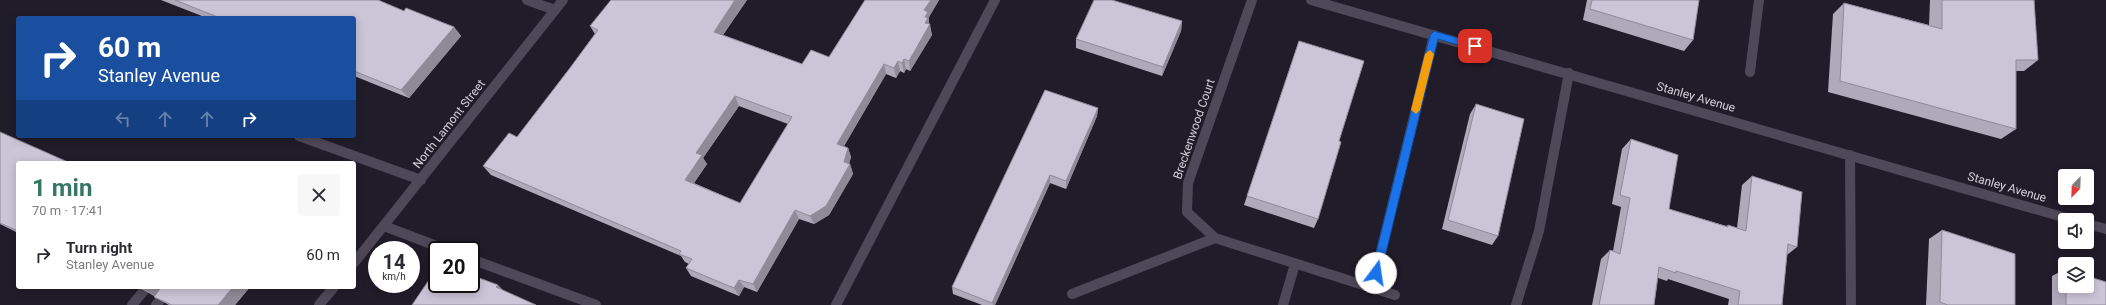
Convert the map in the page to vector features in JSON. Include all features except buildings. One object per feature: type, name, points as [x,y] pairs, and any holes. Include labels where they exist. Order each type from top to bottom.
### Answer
[{"type":"street","points":[[527,0],[555,10]]},
{"type":"street","name":"North Lamont Street","points":[[356,261],[563,0]]},
{"type":"street","points":[[836,305],[995,0]]},
{"type":"street","name":"Breckenwood Court","points":[[1252,0],[1188,183],[1187,212],[1215,238],[1395,296]]},
{"type":"street","name":"Stanley Avenue","points":[[1311,0],[2058,216]]},
{"type":"street","points":[[1750,72],[1759,0]]},
{"type":"street","points":[[1372,288],[1434,35]]},
{"type":"street","points":[[1516,305],[1539,231],[1568,73]]},
{"type":"street","points":[[305,138],[421,180]]},
{"type":"street","points":[[1850,155],[1851,305]]},
{"type":"street","points":[[384,226],[428,243]]},
{"type":"street","points":[[2094,226],[2106,230]]},
{"type":"street","points":[[1072,294],[1215,238]]},
{"type":"street","points":[[480,262],[596,305]]},
{"type":"street","points":[[1283,305],[1295,264]]},
{"type":"street","points":[[132,305],[145,289]]},
{"type":"street","points":[[156,305],[169,289]]},
{"type":"street","points":[[320,305],[332,289]]},
{"type":"slow traffic","points":[[1416,110],[1430,54]]},
{"type":"route","points":[[1376,273],[1434,35],[1475,46]]}]
